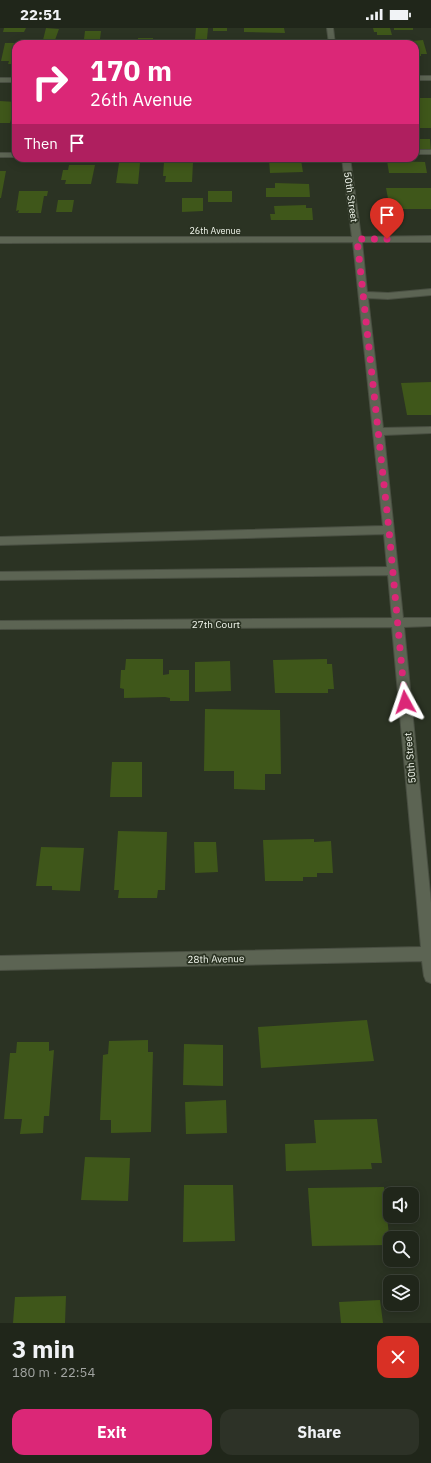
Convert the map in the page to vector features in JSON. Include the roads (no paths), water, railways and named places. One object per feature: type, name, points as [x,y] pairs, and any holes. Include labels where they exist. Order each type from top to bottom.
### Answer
[{"type":"street","points":[[330,28],[332,40]]},
{"type":"street","points":[[419,78],[431,78]]},
{"type":"street","points":[[0,80],[12,80]]},
{"type":"street","points":[[419,152],[431,152]]},
{"type":"street","points":[[0,155],[12,154]]},
{"type":"street","name":"50th Street","points":[[347,162],[357,239],[389,530],[431,976]]},
{"type":"street","name":"26th Avenue","points":[[0,240],[431,239]]},
{"type":"street","points":[[363,295],[388,296],[431,292]]},
{"type":"street","points":[[378,432],[431,430]]},
{"type":"street","points":[[0,541],[389,530]]},
{"type":"street","points":[[0,576],[393,571]]},
{"type":"street","name":"27th Court","points":[[0,624],[431,622]]},
{"type":"street","name":"28th Avenue","points":[[0,963],[430,954]]}]
